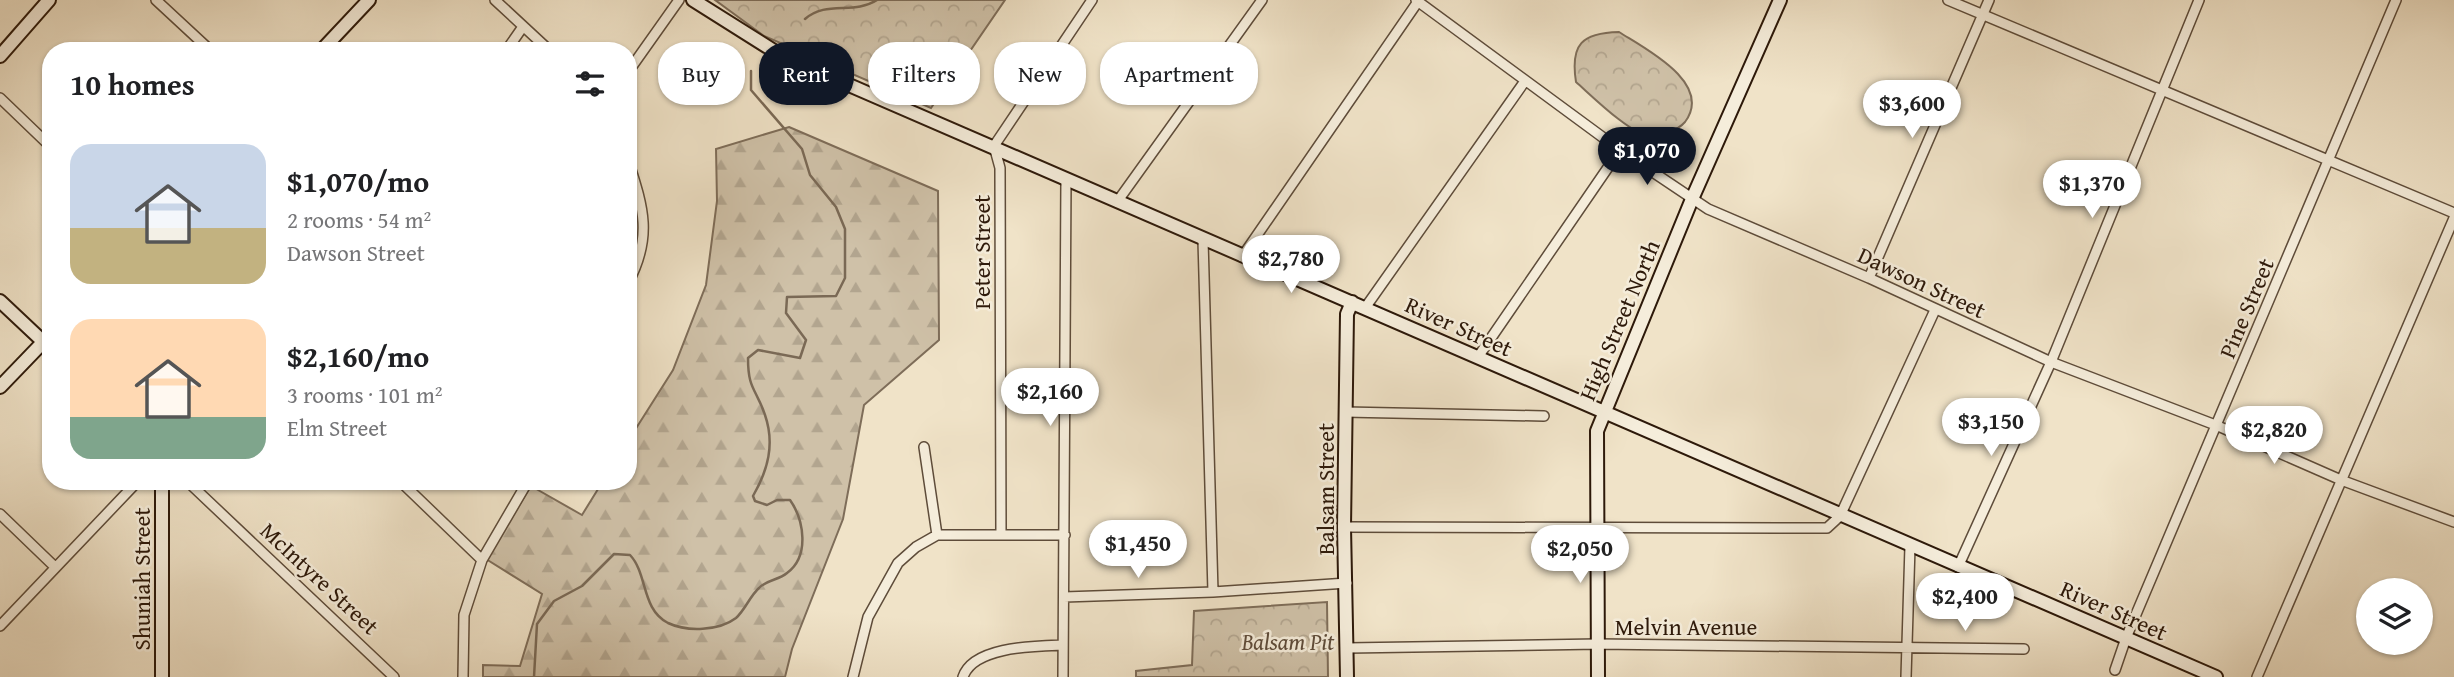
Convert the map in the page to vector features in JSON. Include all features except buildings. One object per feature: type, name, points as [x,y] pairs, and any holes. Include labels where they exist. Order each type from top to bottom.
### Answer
[{"type":"main road","points":[[0,56],[49,0]]},
{"type":"main road","points":[[329,42],[369,0]]},
{"type":"main road","name":"River Street","points":[[694,0],[782,56],[2216,677]]},
{"type":"main road","name":"High Street North","points":[[1598,677],[1597,431],[1602,413],[1692,199],[1780,0]]},
{"type":"main road","points":[[0,301],[42,337]]},
{"type":"main road","name":"Balsam Street","points":[[1347,677],[1345,412],[1347,314],[1352,302]]},
{"type":"main road","points":[[0,387],[42,348]]},
{"type":"main road","name":"Shuniah Street","points":[[162,490],[163,677]]},
{"type":"street","points":[[156,0],[201,42]]},
{"type":"street","points":[[495,0],[539,42]]},
{"type":"street","points":[[637,59],[679,0]]},
{"type":"street","points":[[994,146],[1092,0]]},
{"type":"street","points":[[1117,202],[1262,0]]},
{"type":"street","points":[[1948,0],[2329,158],[2454,216],[2257,677]]},
{"type":"street","points":[[1869,278],[1989,0]]},
{"type":"street","points":[[1958,567],[2051,362],[2199,0]]},
{"type":"street","name":"Pine Street","points":[[2115,670],[2126,638],[2218,426],[2396,0]]},
{"type":"street","points":[[1242,257],[1418,1]]},
{"type":"street","name":"Dawson Street","points":[[1418,1],[1620,150],[1708,209],[1869,278],[2051,362],[2218,426],[2341,480],[2454,522]]},
{"type":"street","points":[[512,42],[522,28]]},
{"type":"street","points":[[1365,308],[1525,81]]},
{"type":"street","points":[[0,98],[42,138]]},
{"type":"street","name":"Peter Street","points":[[994,146],[1000,168],[1000,534]]},
{"type":"street","points":[[1478,357],[1620,150]]},
{"type":"street","points":[[1063,677],[1066,179]]},
{"type":"street","points":[[637,188],[644,210],[645,226],[637,259]]},
{"type":"street","points":[[1203,240],[1213,592]]},
{"type":"street","points":[[1345,527],[1828,528],[1840,516],[1935,310]]},
{"type":"street","points":[[1345,412],[1544,416]]},
{"type":"street","points":[[924,447],[937,535]]},
{"type":"street","points":[[0,626],[129,490]]},
{"type":"street","name":"McIntyre Street","points":[[197,490],[394,677]]},
{"type":"street","points":[[409,490],[482,560]]},
{"type":"street","points":[[463,677],[464,615],[482,560],[523,490]]},
{"type":"street","points":[[0,514],[55,567]]},
{"type":"street","points":[[853,677],[868,617],[891,574],[898,563],[937,535],[1065,534]]},
{"type":"street","points":[[1906,677],[1910,546]]},
{"type":"street","points":[[1063,597],[1213,592],[1347,583]]},
{"type":"street","name":"Melvin Avenue","points":[[1348,648],[1598,644],[2024,649]]},
{"type":"street","points":[[963,677],[971,664],[993,654],[1016,647],[1063,645]]},
{"type":"green space","points":[[715,0],[1005,0],[976,42],[868,42],[868,81],[854,75],[854,42],[778,42],[764,36]]},
{"type":"green space","points":[[1619,32],[1659,57],[1683,81],[1690,94],[1692,108],[1685,122],[1678,128],[1659,135],[1642,134],[1611,114],[1576,82],[1575,58],[1581,43],[1596,35]]},
{"type":"green space","points":[[789,127],[938,191],[939,340],[864,405],[843,519],[792,649],[785,677],[483,677],[483,665],[520,666],[542,594],[486,559],[529,490],[538,490],[582,515],[597,490],[637,490],[637,427],[673,370],[706,285],[717,201],[716,149]]},
{"type":"green space","name":"Balsam Pit","points":[[1327,602],[1328,677],[1136,677],[1136,671],[1192,665],[1194,611]]},
{"type":"waterway","points":[[805,19],[822,10],[859,7],[877,0]]},
{"type":"waterway","points":[[534,677],[537,624],[554,601],[582,586],[614,554],[630,555],[636,563],[649,600],[659,617],[676,626],[693,629],[721,626],[736,618],[759,588],[787,573],[799,557],[802,548],[801,527],[790,500],[777,500],[767,505],[755,501],[753,496],[763,476],[770,447],[768,426],[751,383],[748,358],[758,350],[800,358],[806,340],[786,313],[787,297],[836,296],[845,278],[845,229],[836,207],[810,175],[802,149],[751,90],[751,71]]}]
